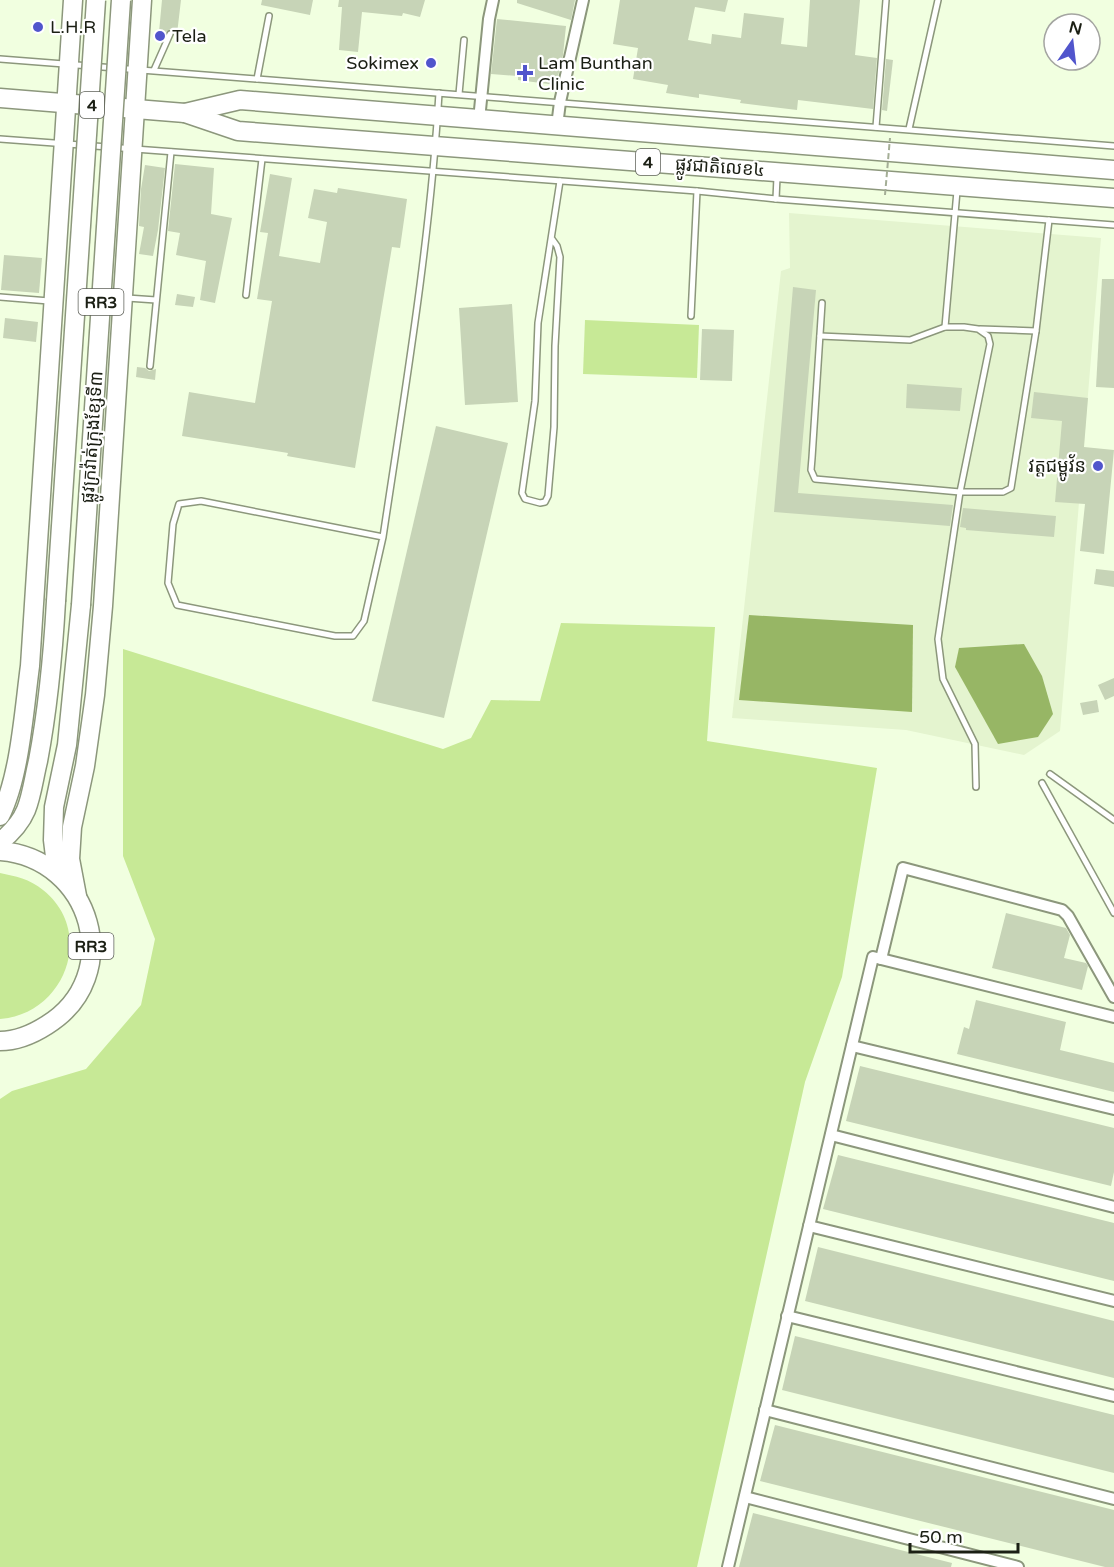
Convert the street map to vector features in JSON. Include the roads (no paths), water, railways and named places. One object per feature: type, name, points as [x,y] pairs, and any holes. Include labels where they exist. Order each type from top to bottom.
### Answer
[{"type":"main road","points":[[0,816],[9,799],[30,666],[73,0]]},
{"type":"main road","name":"ផ្លូវក្រវ៉ាត់ក្រុងខ្សែទី៣","points":[[0,842],[8,836],[25,812],[35,776],[44,728],[51,672],[96,0]]},
{"type":"main road","name":"ផ្លូវក្រវ៉ាត់ក្រុងខ្សែទី៣","points":[[57,873],[53,840],[54,807],[67,744],[81,605],[121,0]]},
{"type":"main road","points":[[78,896],[70,859],[72,827],[85,766],[95,695],[103,606],[135,109],[146,70],[142,0]]},
{"type":"main road","name":"ផ្លូវជាតិលេខ៤","points":[[0,98],[184,113],[238,130],[1114,198]]},
{"type":"main road","name":"ផ្លូវជាតិលេខ៤","points":[[184,113],[240,100],[1114,170]]},
{"type":"main road","name":"RR3","points":[[0,851],[14,852],[37,860],[57,873],[78,896],[86,915],[91,943],[88,971],[77,997],[58,1018],[35,1033],[2,1042]]},
{"type":"street","points":[[479,120],[493,0]]},
{"type":"street","points":[[557,126],[560,102],[583,0]]},
{"type":"street","points":[[881,959],[903,868],[1062,910],[1068,915],[1114,997]]},
{"type":"street","points":[[728,1567],[873,957],[1114,1017]]},
{"type":"street","points":[[1104,979],[1114,973]]},
{"type":"street","points":[[852,1046],[1114,1109]]},
{"type":"street","points":[[831,1136],[1114,1207]]},
{"type":"street","points":[[809,1226],[1114,1301]]},
{"type":"street","points":[[788,1316],[1114,1396]]},
{"type":"street","points":[[765,1410],[1114,1499]]},
{"type":"street","points":[[745,1497],[1018,1567]]},
{"type":"lane","points":[[876,127],[886,0]]},
{"type":"lane","points":[[909,129],[938,0]]},
{"type":"lane","points":[[257,79],[269,16]]},
{"type":"lane","points":[[146,70],[170,33]]},
{"type":"lane","points":[[459,94],[464,40]]},
{"type":"lane","points":[[0,59],[1114,146]]},
{"type":"lane","points":[[382,537],[201,501],[179,504],[173,524],[168,583],[177,606],[335,636],[353,636],[364,621],[382,537],[407,381],[434,173],[439,93]]},
{"type":"lane","points":[[0,139],[697,191],[1114,225]]},
{"type":"lane","points":[[150,366],[171,152]]},
{"type":"lane","points":[[246,295],[262,159]]},
{"type":"lane","points":[[776,199],[777,172]]},
{"type":"lane","points":[[552,238],[560,256],[554,427],[548,496],[545,502],[540,503],[525,499],[522,493],[535,401],[538,323],[560,181]]},
{"type":"lane","points":[[945,327],[957,186]]},
{"type":"lane","points":[[691,316],[697,191]]},
{"type":"lane","points":[[822,303],[811,464],[815,479],[960,492],[1003,492],[1011,488],[1036,331],[1049,220]]},
{"type":"lane","points":[[0,297],[54,301]]},
{"type":"lane","points":[[123,298],[156,300]]},
{"type":"lane","points":[[820,336],[910,340],[945,327],[1036,331]]},
{"type":"lane","points":[[976,787],[975,744],[943,679],[938,639],[960,492],[990,344],[987,336],[978,329]]},
{"type":"lane","points":[[1050,774],[1114,820]]},
{"type":"lane","points":[[1042,783],[1114,913]]},
{"type":"place","name":"L.H.R","points":[[38,27]]},
{"type":"place","name":"Tela","points":[[160,36]]},
{"type":"place","name":"Sokimex","points":[[431,63]]},
{"type":"place","name":"Lam Bunthan Clinic","points":[[525,73]]},
{"type":"place","name":"វត្តជម្ពូវ័ន","points":[[1098,466]]}]
